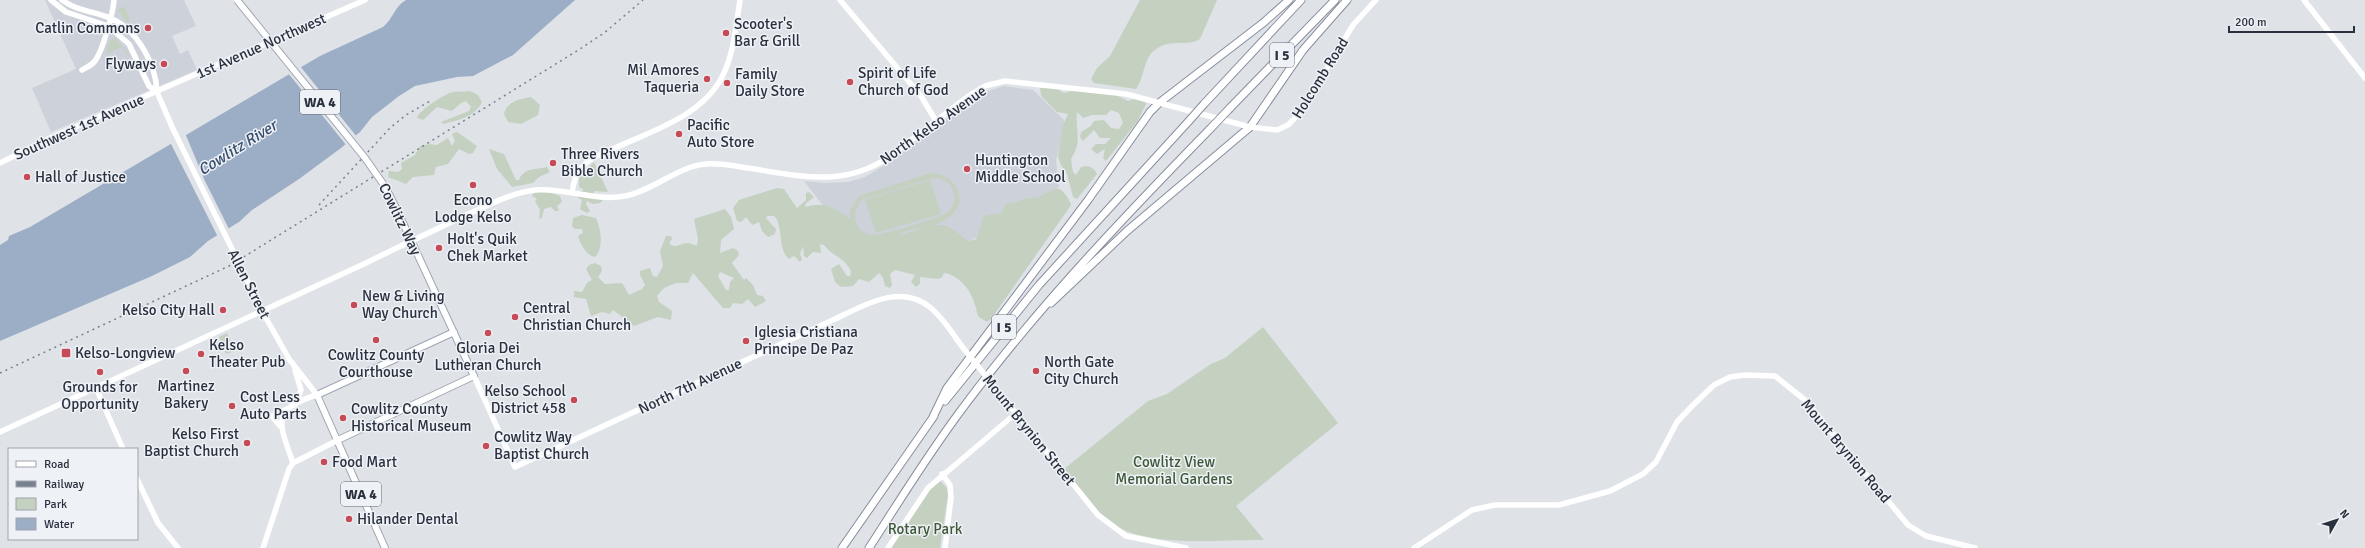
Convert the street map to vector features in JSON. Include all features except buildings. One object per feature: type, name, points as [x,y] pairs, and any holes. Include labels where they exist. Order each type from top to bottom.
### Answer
[{"type":"highway","points":[[932,419],[947,388],[1159,103],[1263,23],[1289,0]]},
{"type":"highway","name":"I 5","points":[[842,548],[971,366],[1040,285],[1204,104],[1301,0]]},
{"type":"highway","name":"I 5","points":[[869,548],[953,421],[1031,321],[1091,252],[1336,0]]},
{"type":"highway","points":[[1031,321],[1127,231],[1250,127],[1303,50],[1347,0]]},
{"type":"main road","name":"Cowlitz Way","points":[[236,0],[365,158],[386,188],[474,376]]},
{"type":"main road","points":[[317,395],[454,332]]},
{"type":"main road","points":[[338,440],[474,376]]},
{"type":"main road","name":"Allen Street","points":[[317,395],[385,548]]},
{"type":"street","points":[[51,0],[66,12],[108,26],[129,44],[150,86],[157,92]]},
{"type":"street","points":[[62,0],[80,10],[110,18],[125,27],[138,41],[157,82],[157,92]]},
{"type":"street","points":[[82,70],[96,59],[108,26],[114,0]]},
{"type":"street","name":"1st Avenue Northwest","points":[[157,92],[364,0]]},
{"type":"street","points":[[572,193],[575,178],[586,162],[681,117],[708,96],[722,78],[731,53],[740,0]]},
{"type":"street","points":[[840,0],[921,96],[936,121]]},
{"type":"street","name":"Holcomb Road","points":[[1250,127],[1277,130],[1295,120],[1353,25],[1376,0]]},
{"type":"street","points":[[2304,0],[2365,78]]},
{"type":"street","name":"North Kelso Avenue","points":[[0,432],[366,263],[411,240],[519,192],[546,190],[615,198],[627,196],[705,164],[723,164],[824,178],[849,176],[879,164],[978,90],[1005,81],[1126,94],[1250,127]]},
{"type":"street","name":"Allen Street","points":[[157,92],[172,127],[283,351],[317,395]]},
{"type":"street","name":"Southwest 1st Avenue","points":[[0,163],[50,138],[157,92]]},
{"type":"street","name":"North 7th Avenue","points":[[515,467],[877,300],[892,296],[908,296],[919,300],[932,308]]},
{"type":"street","name":"Mount Brynion Street","points":[[932,308],[1015,414],[1098,515],[1116,530],[1136,540],[1186,548]]},
{"type":"street","points":[[280,426],[283,418],[302,390],[294,366]]},
{"type":"street","name":"Mount Brynion Road","points":[[1414,548],[1472,510],[1495,505],[1559,505],[1610,491],[1636,477],[1656,462],[1677,422],[1714,385],[1730,377],[1746,375],[1775,376],[1805,400],[1908,525],[1926,536],[1975,548]]},
{"type":"street","name":"Cowlitz Way","points":[[474,376],[515,467]]},
{"type":"street","points":[[96,388],[123,448]]},
{"type":"street","points":[[293,463],[280,426],[272,416],[317,395]]},
{"type":"street","points":[[888,548],[920,497],[942,474],[1015,414]]},
{"type":"street","points":[[263,548],[289,468],[293,463],[338,440]]},
{"type":"street","points":[[942,474],[950,485],[951,497],[945,548]]},
{"type":"street","points":[[138,481],[158,523],[178,548]]},
{"type":"shaded area","points":[[45,0],[184,0],[196,26],[172,36],[180,54],[188,50],[197,70],[51,132],[32,88],[76,69]]},
{"type":"shaded area","name":"Huntington Middle School","points":[[1004,86],[1033,90],[1064,120],[1065,125],[1056,160],[1059,187],[970,241],[948,234],[878,245],[831,216],[804,181],[824,183],[848,182],[865,177],[890,162],[979,94]]},
{"type":"green space","points":[[1140,0],[1217,0],[1200,39],[1190,42],[1166,44],[1160,46],[1151,53],[1136,89],[1094,83],[1091,79],[1097,68],[1110,56]]},
{"type":"green space","points":[[120,7],[125,8],[130,20],[127,22],[118,11]]},
{"type":"green space","points":[[115,38],[129,54],[127,55],[122,47],[106,54],[110,40]]},
{"type":"green space","points":[[1040,88],[1059,88],[1060,91],[1064,93],[1075,90],[1116,95],[1128,101],[1134,99],[1144,101],[1146,104],[1137,122],[1106,161],[1103,158],[1105,149],[1097,154],[1091,149],[1096,144],[1105,144],[1111,138],[1100,138],[1094,130],[1083,141],[1080,137],[1081,132],[1091,126],[1094,121],[1104,120],[1111,128],[1119,129],[1123,123],[1119,113],[1111,110],[1106,115],[1092,115],[1083,118],[1077,112],[1078,141],[1075,153],[1071,159],[1073,172],[1076,175],[1081,167],[1086,166],[1092,168],[1097,174],[1077,199],[1073,197],[1067,174],[1058,157],[1063,125],[1068,114],[1057,112],[1041,96]]},
{"type":"green space","points":[[470,91],[478,95],[482,102],[475,111],[466,117],[443,124],[441,122],[469,111],[471,107],[466,101],[461,103],[452,111],[437,107],[423,120],[417,118],[427,107],[449,93]]},
{"type":"green space","points":[[531,97],[540,105],[538,115],[521,124],[508,122],[504,114],[508,106],[514,101]]},
{"type":"green space","points":[[457,132],[477,146],[473,153],[469,154],[459,149],[448,164],[436,167],[434,175],[413,177],[406,184],[388,177],[389,171],[398,172],[402,169],[401,163],[415,155],[420,146],[429,144],[437,145],[448,138],[452,146],[455,141],[452,134]]},
{"type":"green space","points":[[489,149],[504,154],[516,180],[519,180],[524,173],[531,170],[547,167],[550,172],[539,177],[533,183],[512,187],[497,169]]},
{"type":"green space","points":[[594,162],[608,192],[594,191],[594,194],[603,200],[600,203],[593,204],[587,201],[586,204],[590,211],[587,213],[580,209],[582,200],[577,197],[579,192],[584,190],[579,187],[579,177]]},
{"type":"green space","points":[[931,173],[939,174],[946,177],[956,187],[959,194],[957,208],[947,219],[933,225],[910,230],[897,235],[929,226],[942,225],[955,230],[970,241],[976,239],[984,216],[1001,213],[1006,204],[1014,203],[1027,198],[1037,198],[1056,188],[1065,194],[1071,205],[991,319],[987,322],[978,316],[971,294],[964,284],[949,274],[944,273],[942,277],[938,279],[920,277],[920,284],[916,287],[911,282],[915,275],[895,270],[890,274],[892,285],[890,288],[885,286],[883,278],[879,273],[869,282],[859,279],[853,286],[841,287],[835,282],[831,269],[839,264],[847,276],[850,276],[851,272],[849,267],[824,245],[820,244],[821,253],[813,252],[807,258],[804,256],[803,246],[800,254],[802,259],[800,262],[794,256],[789,259],[785,255],[779,225],[774,216],[767,216],[766,218],[776,229],[775,234],[768,237],[762,231],[759,222],[752,225],[746,217],[741,222],[737,221],[733,208],[739,200],[777,188],[784,189],[797,208],[806,200],[806,193],[809,192],[814,197],[805,204],[806,207],[813,205],[824,205],[834,209],[850,219],[850,210],[859,196]],"holes":[[[936,178],[947,182],[953,190],[954,202],[948,212],[923,222],[877,235],[866,233],[858,226],[855,216],[858,205],[862,200]]]},
{"type":"green space","points":[[930,180],[941,214],[876,233],[865,200]]},
{"type":"green space","points":[[535,191],[549,192],[560,196],[562,202],[557,206],[559,211],[555,211],[551,207],[544,209],[542,218],[539,219],[540,210],[535,201],[537,199],[532,196]]},
{"type":"green space","points":[[725,209],[731,217],[734,229],[721,240],[720,253],[733,248],[738,251],[739,255],[732,263],[744,280],[746,278],[753,285],[757,295],[763,296],[766,301],[755,307],[748,299],[742,304],[733,303],[730,308],[723,308],[693,273],[688,283],[676,283],[664,288],[657,296],[659,302],[672,311],[671,320],[658,317],[634,326],[613,310],[610,314],[602,312],[591,316],[586,299],[574,297],[574,291],[582,292],[587,283],[592,280],[586,269],[589,265],[595,263],[601,266],[602,271],[598,277],[605,284],[622,283],[629,295],[642,289],[645,285],[640,275],[640,271],[650,268],[653,276],[657,277],[663,266],[660,251],[666,236],[671,236],[672,239],[669,243],[674,246],[685,243],[697,245],[698,239],[694,219]],"holes":[[[720,272],[734,278],[730,282],[729,290],[726,290],[718,276]]]},
{"type":"green space","points":[[582,215],[596,218],[598,222],[601,244],[595,257],[589,254],[580,243],[578,236],[583,233],[582,229],[575,229],[572,226],[573,218]]},
{"type":"green space","name":"Cowlitz View Memorial Gardens","points":[[1263,327],[1338,423],[1236,506],[1264,540],[1189,541],[1152,538],[1134,534],[1109,522],[1095,508],[1064,469],[1148,401],[1167,394],[1211,364],[1225,358]]},
{"type":"green space","points":[[227,333],[235,351],[226,354],[219,337]]},
{"type":"green space","name":"Rotary Park","points":[[940,481],[947,488],[948,494],[940,548],[891,548],[932,487]]},
{"type":"water","name":"Cowlitz River","points":[[406,0],[575,0],[513,55],[473,76],[457,77],[415,86],[399,96],[372,117],[360,132],[341,148],[299,179],[252,210],[239,222],[208,241],[190,257],[152,276],[0,341],[0,245],[8,240],[9,236],[30,227],[320,56],[383,27],[399,6]]},
{"type":"pier","points":[[300,66],[357,137],[347,146],[288,73]]},
{"type":"pier","points":[[185,133],[205,181],[230,231],[218,237],[170,142]]},
{"type":"railway","points":[[0,373],[229,266],[580,49],[604,33],[643,0]]},
{"type":"railway","points":[[319,205],[390,128],[406,115],[432,100]]},
{"type":"place","name":"Catlin Commons","points":[[148,28]]},
{"type":"place","name":"Scooter's Bar & Grill","points":[[726,33]]},
{"type":"place","name":"Flyways","points":[[164,64]]},
{"type":"place","name":"Mil Amores Taqueria","points":[[707,79]]},
{"type":"place","name":"Spirit of Life Church of God","points":[[850,82]]},
{"type":"place","name":"Family Daily Store","points":[[727,83]]},
{"type":"place","name":"Pacific Auto Store","points":[[679,134]]},
{"type":"place","name":"Three Rivers Bible Church","points":[[553,163]]},
{"type":"place","name":"Huntington Middle School","points":[[967,169]]},
{"type":"place","name":"Hall of Justice","points":[[27,177]]},
{"type":"place","name":"Econo Lodge Kelso","points":[[473,185]]},
{"type":"place","name":"Holt's Quik Chek Market","points":[[439,248]]},
{"type":"place","name":"New & Living Way Church","points":[[354,305]]},
{"type":"place","name":"Kelso City Hall","points":[[223,310]]},
{"type":"place","name":"Central Christian Church","points":[[515,317]]},
{"type":"place","name":"Gloria Dei Lutheran Church","points":[[488,333]]},
{"type":"place","name":"Cowlitz County Courthouse","points":[[376,340]]},
{"type":"place","name":"Iglesia Cristiana Principe De Paz","points":[[746,341]]},
{"type":"place","name":"Kelso-Longview","points":[[66,353]]},
{"type":"place","name":"Kelso Theater Pub","points":[[201,354]]},
{"type":"place","name":"Martinez Bakery","points":[[186,371]]},
{"type":"place","name":"North Gate City Church","points":[[1036,371]]},
{"type":"place","name":"Grounds for Opportunity","points":[[100,372]]},
{"type":"place","name":"Kelso School District 458","points":[[574,400]]},
{"type":"place","name":"Cost Less Auto Parts","points":[[232,406]]},
{"type":"place","name":"Cowlitz County Historical Museum","points":[[343,418]]},
{"type":"place","name":"Kelso First Baptist Church","points":[[247,443]]},
{"type":"place","name":"Cowlitz Way Baptist Church","points":[[486,446]]},
{"type":"place","name":"Food Mart","points":[[324,462]]},
{"type":"place","name":"Hilander Dental","points":[[349,519]]}]
